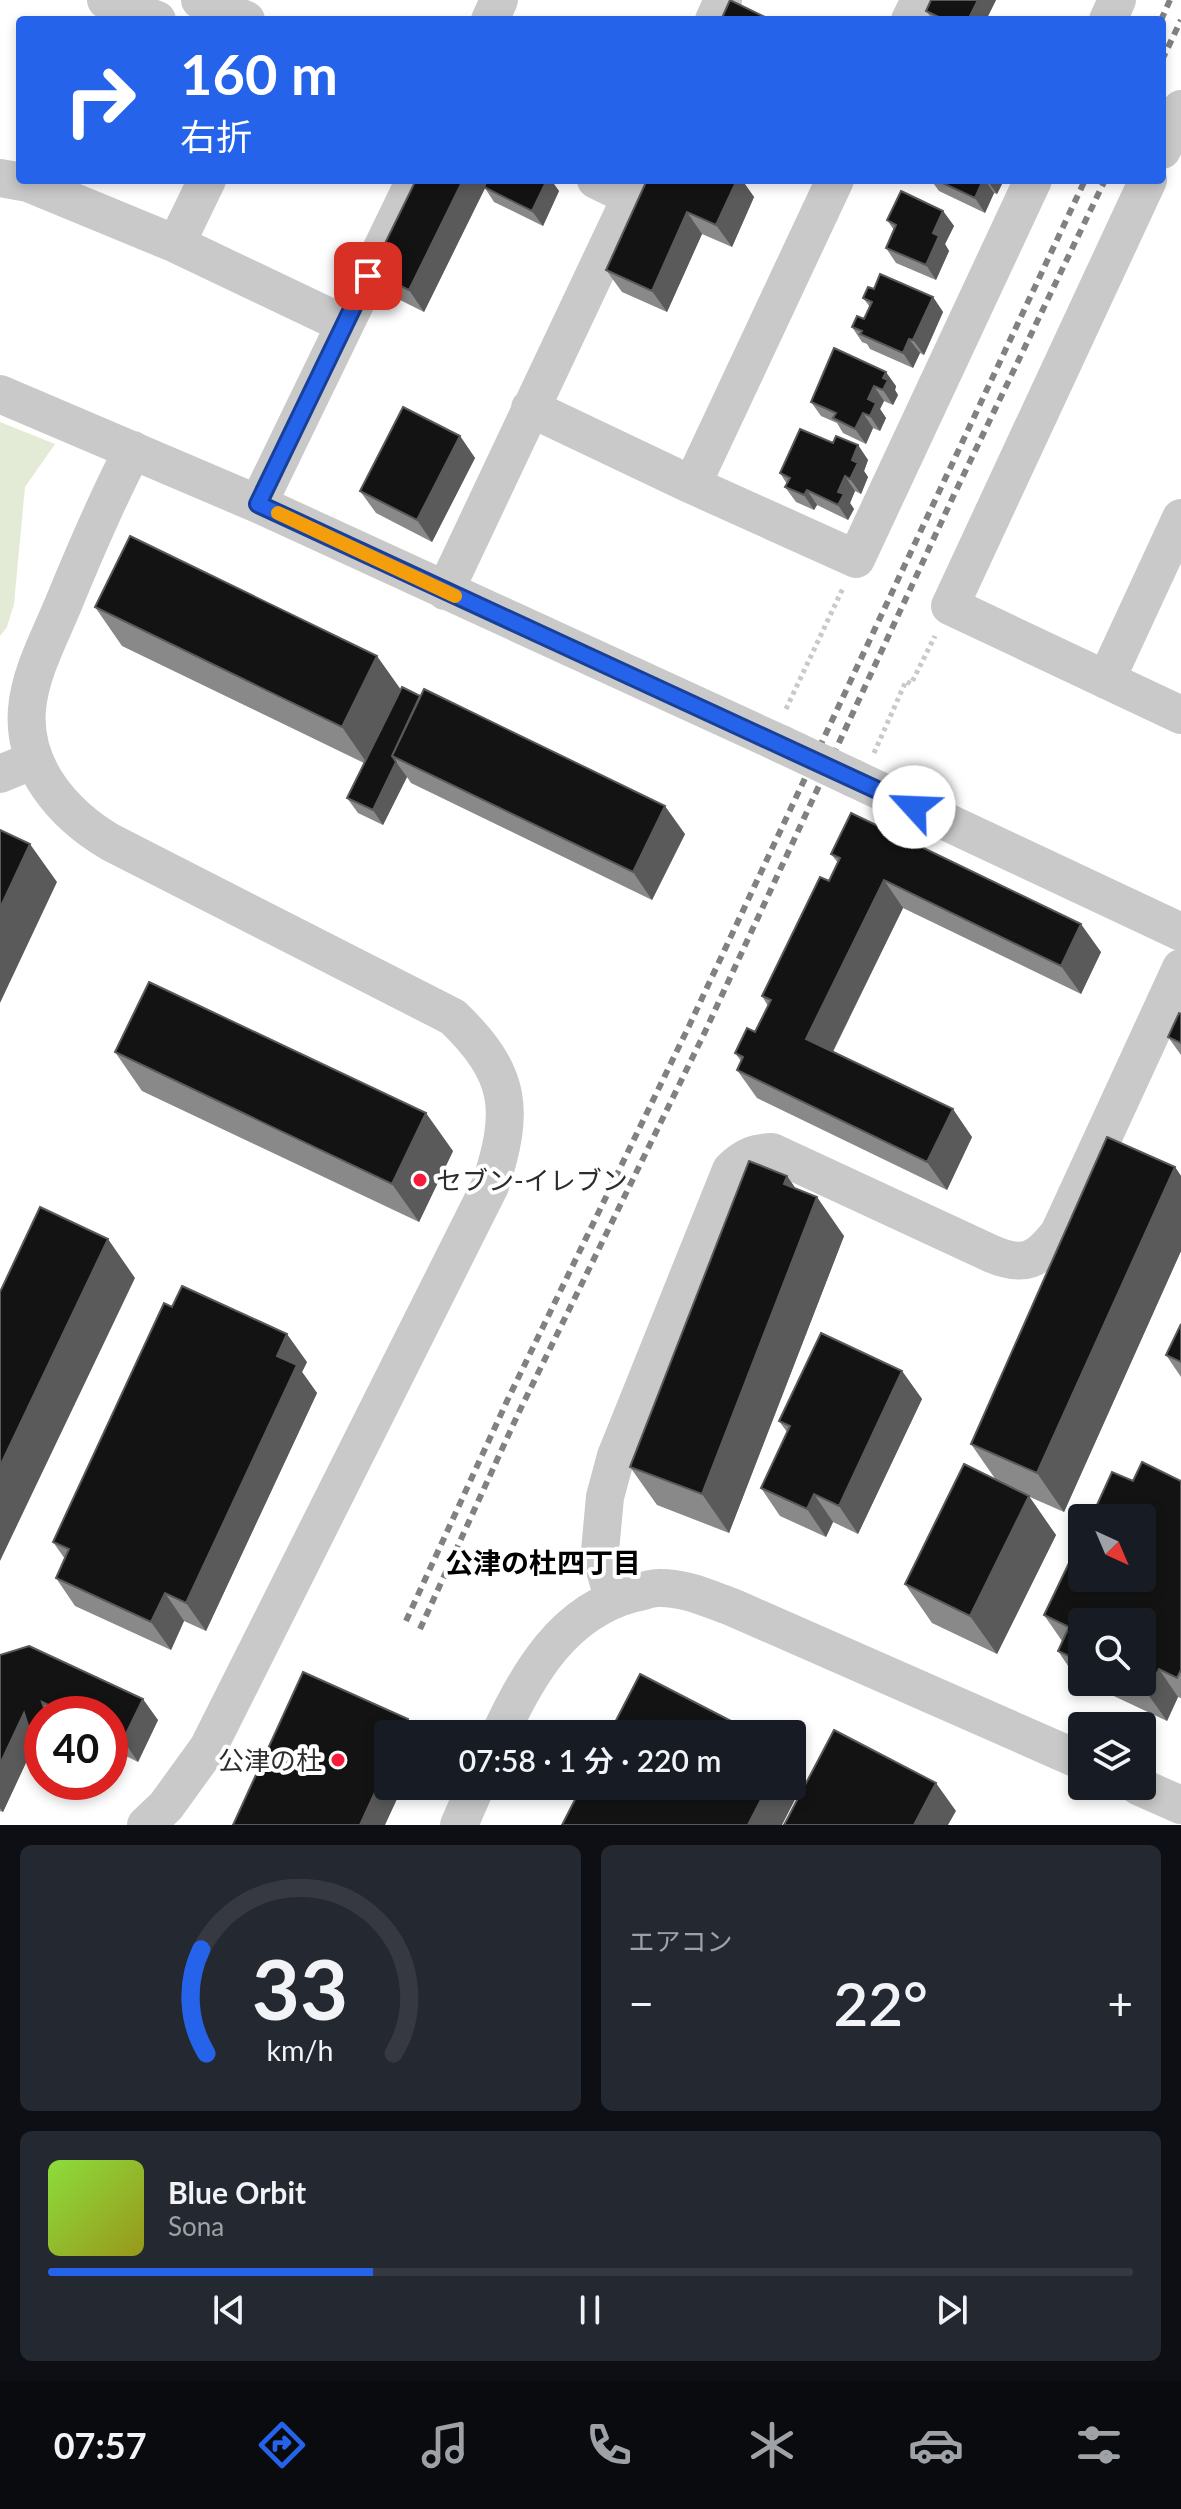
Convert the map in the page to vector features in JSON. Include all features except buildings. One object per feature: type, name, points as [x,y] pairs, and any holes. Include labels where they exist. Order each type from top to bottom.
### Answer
[{"type":"street","points":[[106,0],[147,16]]},
{"type":"street","points":[[200,0],[237,16]]},
{"type":"street","points":[[1166,141],[1181,109]]},
{"type":"street","points":[[30,184],[176,244],[344,324]]},
{"type":"street","points":[[176,244],[205,184]]},
{"type":"street","points":[[258,504],[413,184]]},
{"type":"street","points":[[692,485],[833,184]]},
{"type":"street","points":[[530,408],[856,559],[1031,184]]},
{"type":"street","points":[[1146,184],[950,606],[1181,715]]},
{"type":"street","points":[[445,591],[635,188]]},
{"type":"street","points":[[0,394],[258,504],[776,742],[863,768],[1181,932]]},
{"type":"street","points":[[133,450],[100,513],[35,675],[17,767],[50,789],[87,828],[453,1017],[476,1039],[496,1067],[505,1095],[503,1140],[490,1186],[208,1748],[166,1806],[146,1825]]},
{"type":"street","points":[[1106,680],[1181,518]]},
{"type":"street","points":[[613,1599],[600,1551],[605,1497],[616,1456],[731,1170],[741,1160],[757,1153],[772,1152],[1010,1261],[1029,1260],[1045,1251],[1059,1233],[1181,968]]},
{"type":"street","points":[[506,1720],[539,1662],[564,1632],[613,1599],[657,1588],[687,1591],[734,1608],[1068,1755]]},
{"type":"street","points":[[1156,1794],[1181,1805]]},
{"type":"street","points":[[459,1825],[470,1800]]},
{"type":"path","points":[[776,742],[856,559]]},
{"type":"path","points":[[863,768],[906,681],[911,684],[950,606]]},
{"type":"green space","points":[[0,422],[55,444],[25,487],[14,604],[7,627],[0,636]]},
{"type":"railway","points":[[1163,16],[1170,0]]},
{"type":"railway","points":[[1166,52],[1181,20]]},
{"type":"railway","points":[[406,1621],[507,1401],[689,1026],[1083,184]]},
{"type":"railway","points":[[420,1629],[518,1414],[703,1036],[952,499],[1103,184]]},
{"type":"slow traffic","points":[[278,513],[455,596]]},
{"type":"place","name":"セブン-イレブン","points":[[420,1180]]},
{"type":"place","name":"公津の杜","points":[[338,1760]]},
{"type":"district","name":"公津の杜四丁目","points":[[543,1562]]},
{"type":"route","points":[[368,276],[258,504],[914,807]]}]
